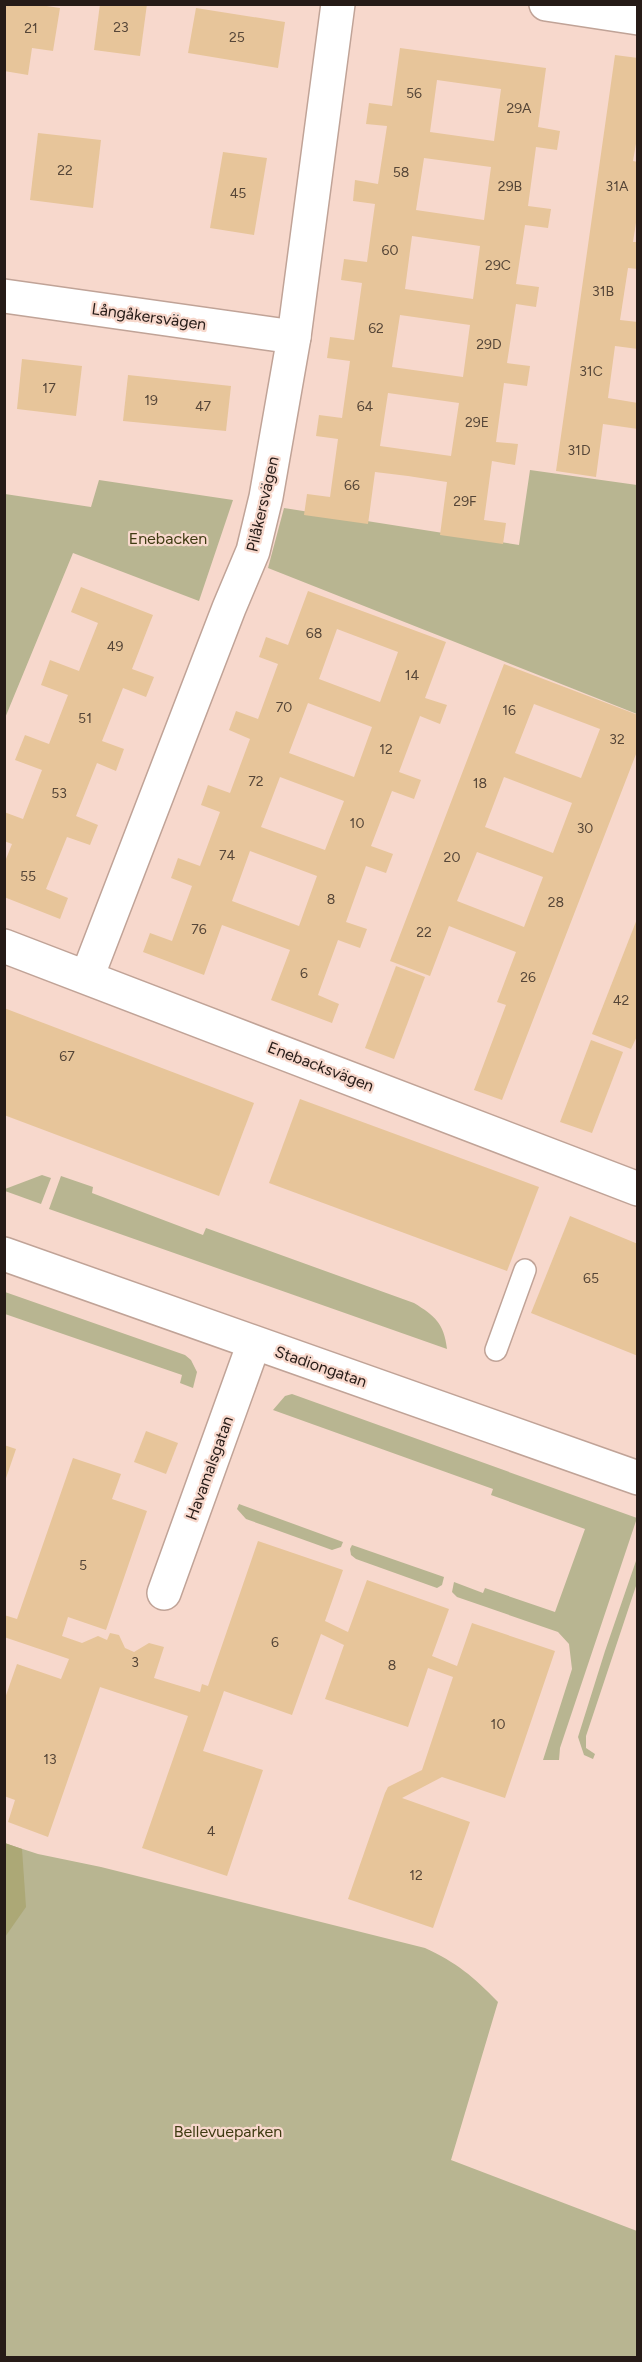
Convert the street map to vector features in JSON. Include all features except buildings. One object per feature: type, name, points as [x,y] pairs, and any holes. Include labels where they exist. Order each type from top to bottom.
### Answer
[{"type":"street","name":"Pilåkersvägen","points":[[87,977],[253,551],[266,497],[294,337],[338,4]]},
{"type":"street","points":[[546,4],[638,18]]},
{"type":"street","name":"Långåkersvägen","points":[[4,296],[294,337]]},
{"type":"street","name":"Enebacksvägen","points":[[4,946],[638,1189]]},
{"type":"street","name":"Stadiongatan","points":[[4,1254],[638,1478]]},
{"type":"street","name":"Havamalsgatan","points":[[164,1593],[254,1343]]},
{"type":"lane","points":[[496,1350],[525,1270]]},
{"type":"green space","points":[[530,470],[637,485],[637,714],[268,568],[284,508],[519,545]]},
{"type":"green space","name":"Enebacken","points":[[99,480],[233,500],[199,601],[73,553],[5,718],[5,494],[91,507]]},
{"type":"green space","points":[[42,1175],[51,1178],[41,1204],[5,1191],[5,1189]]},
{"type":"green space","points":[[61,1176],[93,1187],[92,1193],[203,1235],[206,1228],[414,1303],[428,1312],[441,1326],[447,1349],[49,1209]]},
{"type":"green space","points":[[5,1292],[185,1355],[191,1360],[197,1372],[193,1388],[180,1383],[182,1375],[5,1314]]},
{"type":"green space","points":[[292,1394],[637,1518],[560,1748],[559,1760],[543,1760],[572,1669],[569,1644],[558,1632],[457,1597],[452,1592],[454,1582],[483,1593],[485,1588],[555,1612],[585,1529],[491,1495],[493,1489],[273,1410],[285,1396]]},
{"type":"green space","points":[[239,1504],[343,1542],[341,1547],[332,1550],[246,1519],[237,1509]]},
{"type":"green space","points":[[352,1545],[444,1577],[442,1585],[437,1588],[356,1559],[351,1555]]},
{"type":"green space","points":[[637,1558],[637,1583],[586,1736],[586,1748],[595,1754],[593,1759],[584,1755],[578,1737]]},
{"type":"green space","name":"Bellevueparken","points":[[4,1843],[38,1854],[101,1867],[425,1948],[456,1965],[472,1977],[498,2002],[451,2160],[637,2231],[637,2357],[5,2357]]},
{"type":"shaded area","points":[[5,1843],[22,1849],[26,1907],[5,1937]]}]
